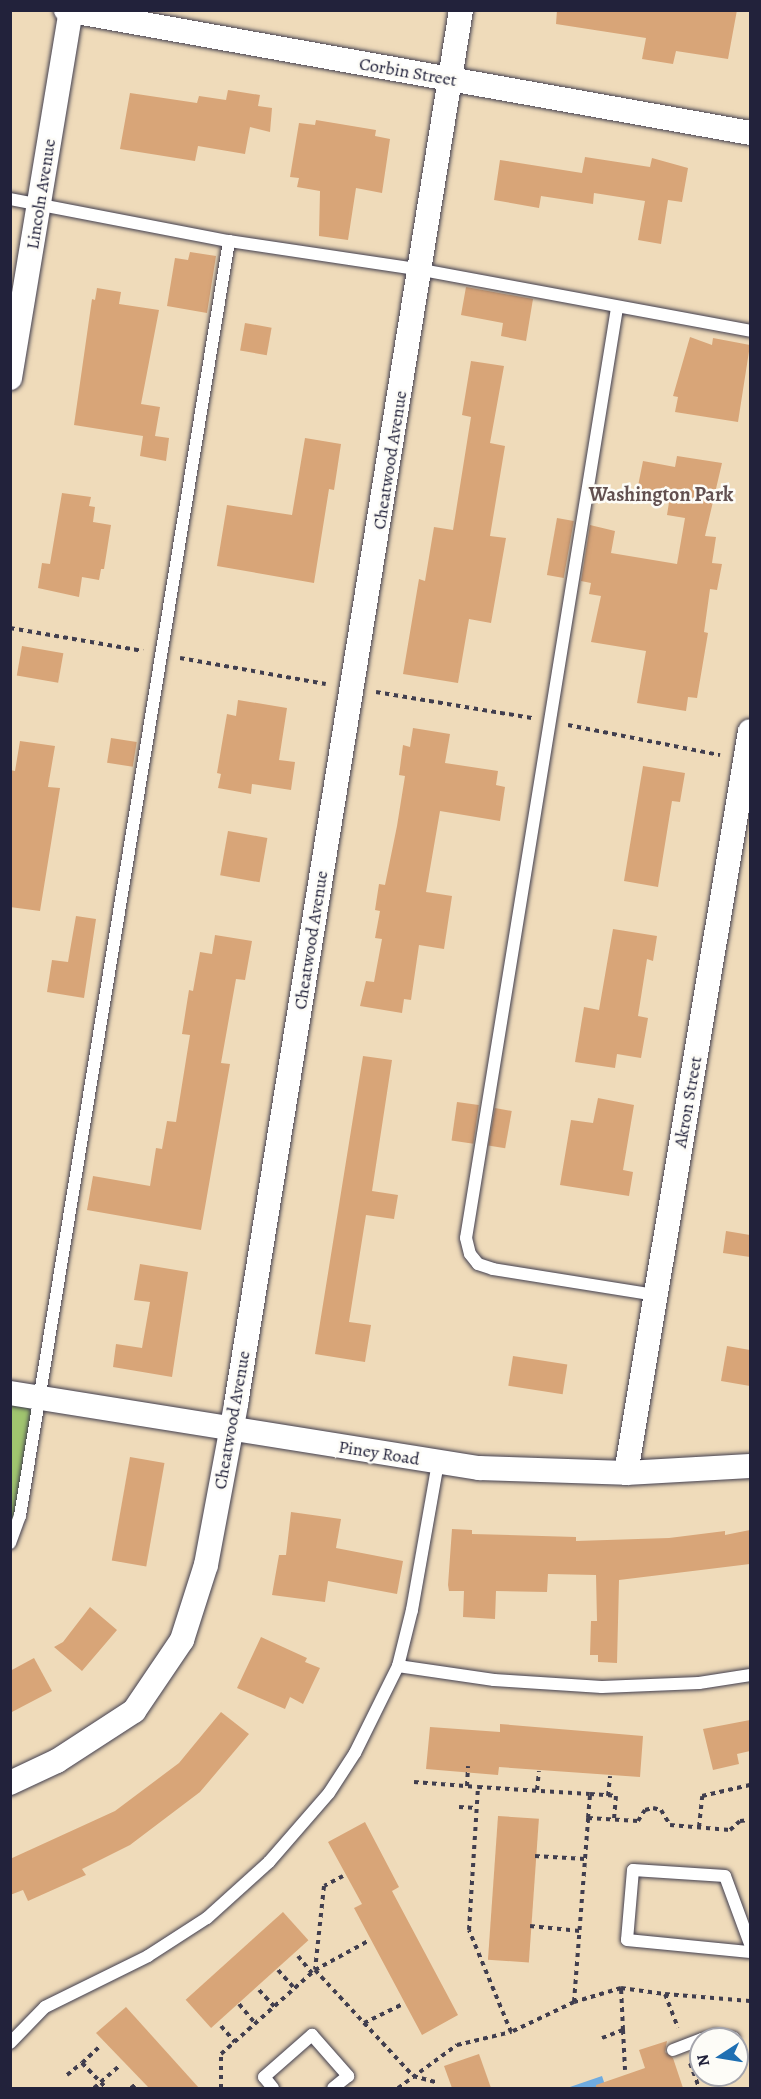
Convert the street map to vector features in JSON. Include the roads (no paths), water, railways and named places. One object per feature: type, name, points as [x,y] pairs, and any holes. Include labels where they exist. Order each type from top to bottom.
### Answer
[{"type":"street","name":"Cheatwood Avenue","points":[[10,1783],[57,1761],[134,1711],[182,1640],[206,1565],[232,1430],[422,270],[461,10]]},
{"type":"street","name":"Corbin Street","points":[[69,11],[750,133]]},
{"type":"street","name":"Lincoln Avenue","points":[[10,378],[69,11]]},
{"type":"street","name":"Akron Street","points":[[626,1473],[750,731]]},
{"type":"street","name":"Piney Road","points":[[10,1393],[438,1463],[520,1471],[626,1473],[750,1466]]},
{"type":"lane","points":[[10,199],[229,241],[422,270],[750,331]]},
{"type":"lane","points":[[10,1543],[20,1516],[229,241]]},
{"type":"lane","points":[[617,308],[466,1238],[470,1254],[478,1263],[493,1269],[655,1295]]},
{"type":"lane","points":[[10,2043],[45,2007],[148,1956],[207,1918],[269,1862],[335,1783],[355,1753],[398,1666],[412,1610],[438,1463]]},
{"type":"lane","points":[[398,1666],[494,1680],[602,1687],[699,1683],[750,1675]]},
{"type":"lane","points":[[750,1944],[725,1876],[633,1870],[627,1940],[750,1952]]},
{"type":"lane","points":[[273,2088],[264,2077],[312,2035],[348,2076],[333,2088]]},
{"type":"lane","points":[[679,2048],[689,2044]]},
{"type":"water","points":[[602,2076],[606,2088],[567,2088]]},
{"type":"district","name":"Washington Park","points":[[661,494]]}]
